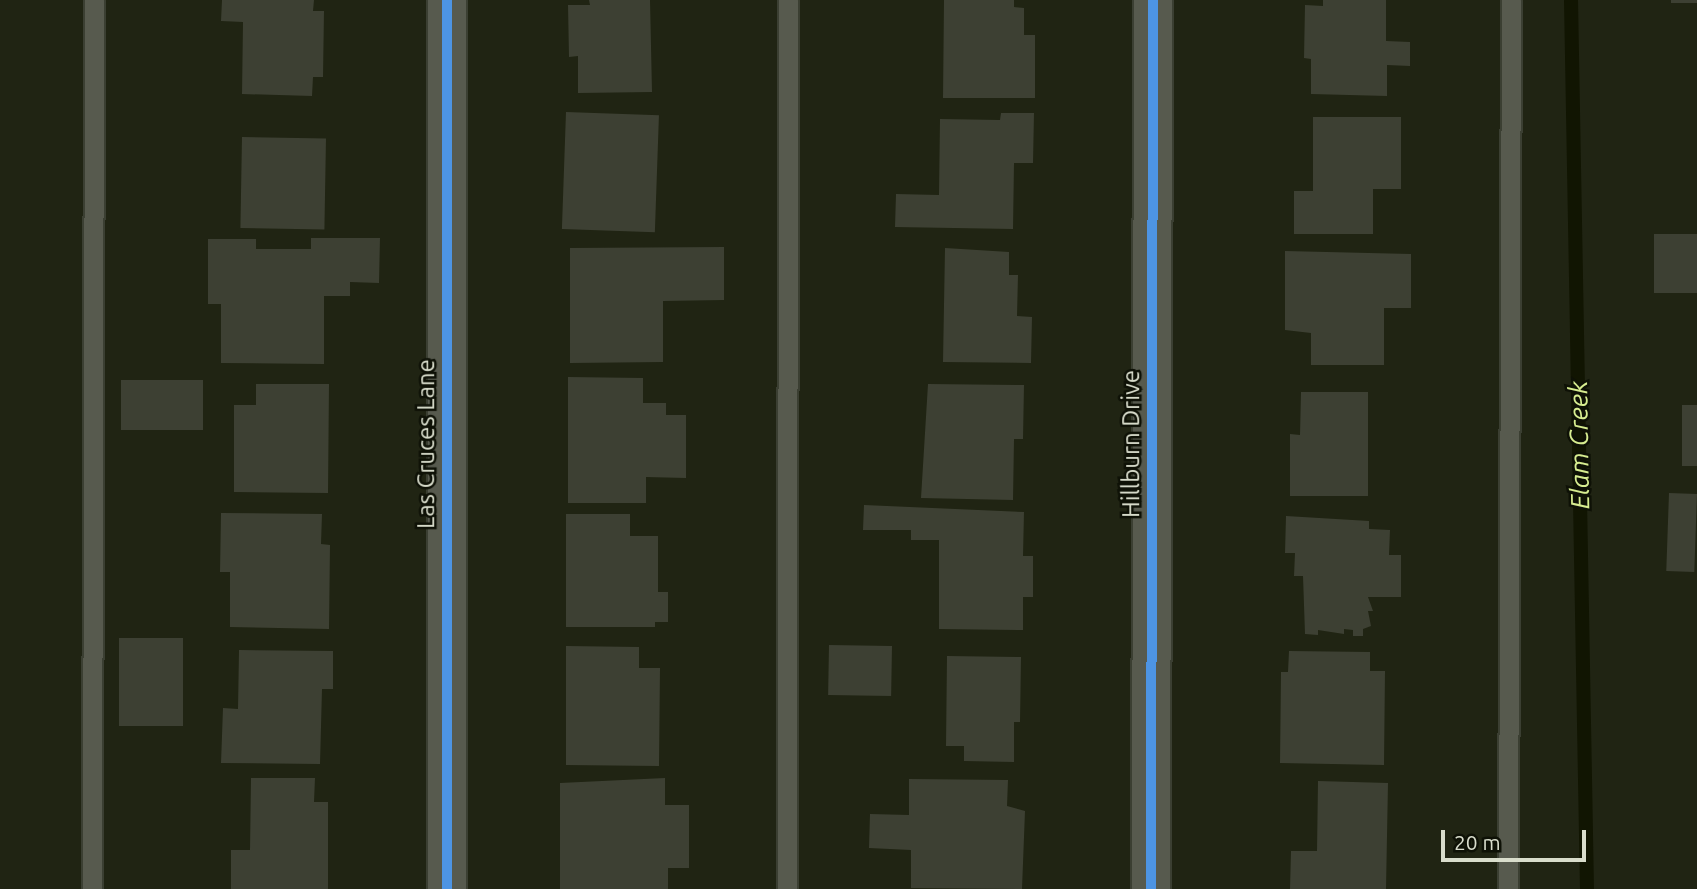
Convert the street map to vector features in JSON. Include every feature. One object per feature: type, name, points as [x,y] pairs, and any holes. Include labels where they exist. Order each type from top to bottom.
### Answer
[{"type":"street","name":"Las Cruces Lane","points":[[447,0],[447,889]]},
{"type":"street","name":"Hillburn Drive","points":[[1151,889],[1153,0]]},
{"type":"lane","points":[[92,889],[94,0]]},
{"type":"lane","points":[[786,889],[788,0]]},
{"type":"lane","points":[[1508,889],[1511,0]]},
{"type":"building","points":[[222,0],[314,0],[313,11],[324,11],[323,77],[313,77],[312,96],[242,94],[243,22],[221,21]]},
{"type":"building","points":[[589,0],[650,0],[652,92],[578,93],[578,56],[569,57],[568,5],[590,5]]},
{"type":"building","points":[[944,0],[1014,0],[1014,7],[1024,8],[1024,35],[1035,35],[1035,98],[943,98]]},
{"type":"building","points":[[1323,0],[1386,0],[1386,41],[1410,42],[1410,66],[1387,65],[1387,96],[1311,94],[1311,59],[1304,58],[1305,5],[1323,6]]},
{"type":"building","points":[[1671,0],[1697,0],[1697,3],[1671,3]]},
{"type":"building","points":[[566,112],[659,115],[655,232],[562,229]]},
{"type":"building","points":[[1001,113],[1034,113],[1033,163],[1014,163],[1013,229],[895,227],[896,194],[939,195],[940,119],[1000,120]]},
{"type":"building","points":[[1313,117],[1401,117],[1401,189],[1373,189],[1373,234],[1294,234],[1294,191],[1313,191]]},
{"type":"building","points":[[242,137],[326,138],[324,229],[240,228]]},
{"type":"building","points":[[1654,234],[1697,234],[1697,293],[1654,293]]},
{"type":"building","points":[[311,238],[380,238],[379,283],[350,282],[350,296],[324,296],[324,364],[221,363],[221,304],[208,304],[208,239],[256,239],[256,249],[311,249]]},
{"type":"building","points":[[724,247],[724,300],[663,301],[663,362],[570,363],[570,248]]},
{"type":"building","points":[[945,248],[1009,252],[1009,275],[1018,275],[1017,316],[1032,317],[1031,363],[943,362]]},
{"type":"building","points":[[1285,251],[1411,254],[1411,308],[1384,308],[1384,365],[1311,365],[1311,333],[1285,330]]},
{"type":"building","points":[[568,377],[643,378],[643,403],[666,403],[666,415],[686,415],[686,478],[646,477],[646,503],[568,503]]},
{"type":"building","points":[[121,380],[203,380],[203,430],[121,430]]},
{"type":"building","points":[[256,384],[329,384],[328,493],[234,492],[234,405],[256,405]]},
{"type":"building","points":[[928,384],[1024,385],[1023,439],[1014,439],[1013,500],[921,498]]},
{"type":"building","points":[[1301,392],[1368,392],[1368,496],[1290,496],[1290,434],[1300,435]]},
{"type":"building","points":[[1682,405],[1697,405],[1697,466],[1682,466]]},
{"type":"building","points":[[1669,493],[1697,494],[1694,572],[1666,571]]},
{"type":"building","points":[[864,505],[1024,512],[1023,556],[1033,556],[1033,597],[1023,597],[1023,630],[939,629],[939,540],[911,540],[911,530],[863,530]]},
{"type":"building","points":[[221,513],[322,514],[321,544],[330,545],[329,629],[230,627],[230,572],[220,572]]},
{"type":"building","points":[[566,514],[630,514],[630,536],[658,536],[658,592],[668,592],[668,622],[655,622],[655,627],[566,627]]},
{"type":"building","points":[[1286,516],[1369,521],[1369,529],[1390,530],[1389,555],[1401,555],[1401,597],[1368,597],[1373,611],[1368,611],[1371,626],[1363,629],[1363,636],[1353,636],[1353,630],[1344,629],[1344,634],[1318,630],[1318,635],[1305,634],[1303,576],[1294,576],[1295,553],[1285,553]]},
{"type":"building","points":[[119,638],[183,638],[183,726],[119,726]]},
{"type":"building","points":[[829,645],[892,646],[891,696],[828,695]]},
{"type":"building","points":[[566,646],[639,647],[639,668],[660,668],[659,766],[566,765]]},
{"type":"building","points":[[239,650],[333,651],[333,689],[322,689],[320,764],[221,763],[223,708],[238,709]]},
{"type":"building","points":[[1289,651],[1370,652],[1370,671],[1385,671],[1384,765],[1280,763],[1281,672],[1288,672]]},
{"type":"building","points":[[947,656],[1021,657],[1020,722],[1014,722],[1014,762],[964,761],[964,746],[946,746]]},
{"type":"building","points":[[251,778],[315,778],[314,802],[328,802],[328,889],[231,889],[231,850],[250,850]]},
{"type":"building","points":[[665,778],[665,805],[689,805],[689,868],[668,868],[668,889],[560,889],[560,783]]},
{"type":"building","points":[[909,779],[1008,780],[1007,806],[1025,811],[1022,889],[911,888],[911,850],[869,848],[870,814],[909,815]]},
{"type":"building","points":[[1318,781],[1388,783],[1386,889],[1290,889],[1291,851],[1317,851]]},
{"type":"waterway","name":"Elam Creek","points":[[1571,0],[1587,889]]},
{"type":"cycle path","points":[[447,0],[447,889]]},
{"type":"cycle path","points":[[1151,889],[1153,0]]}]
